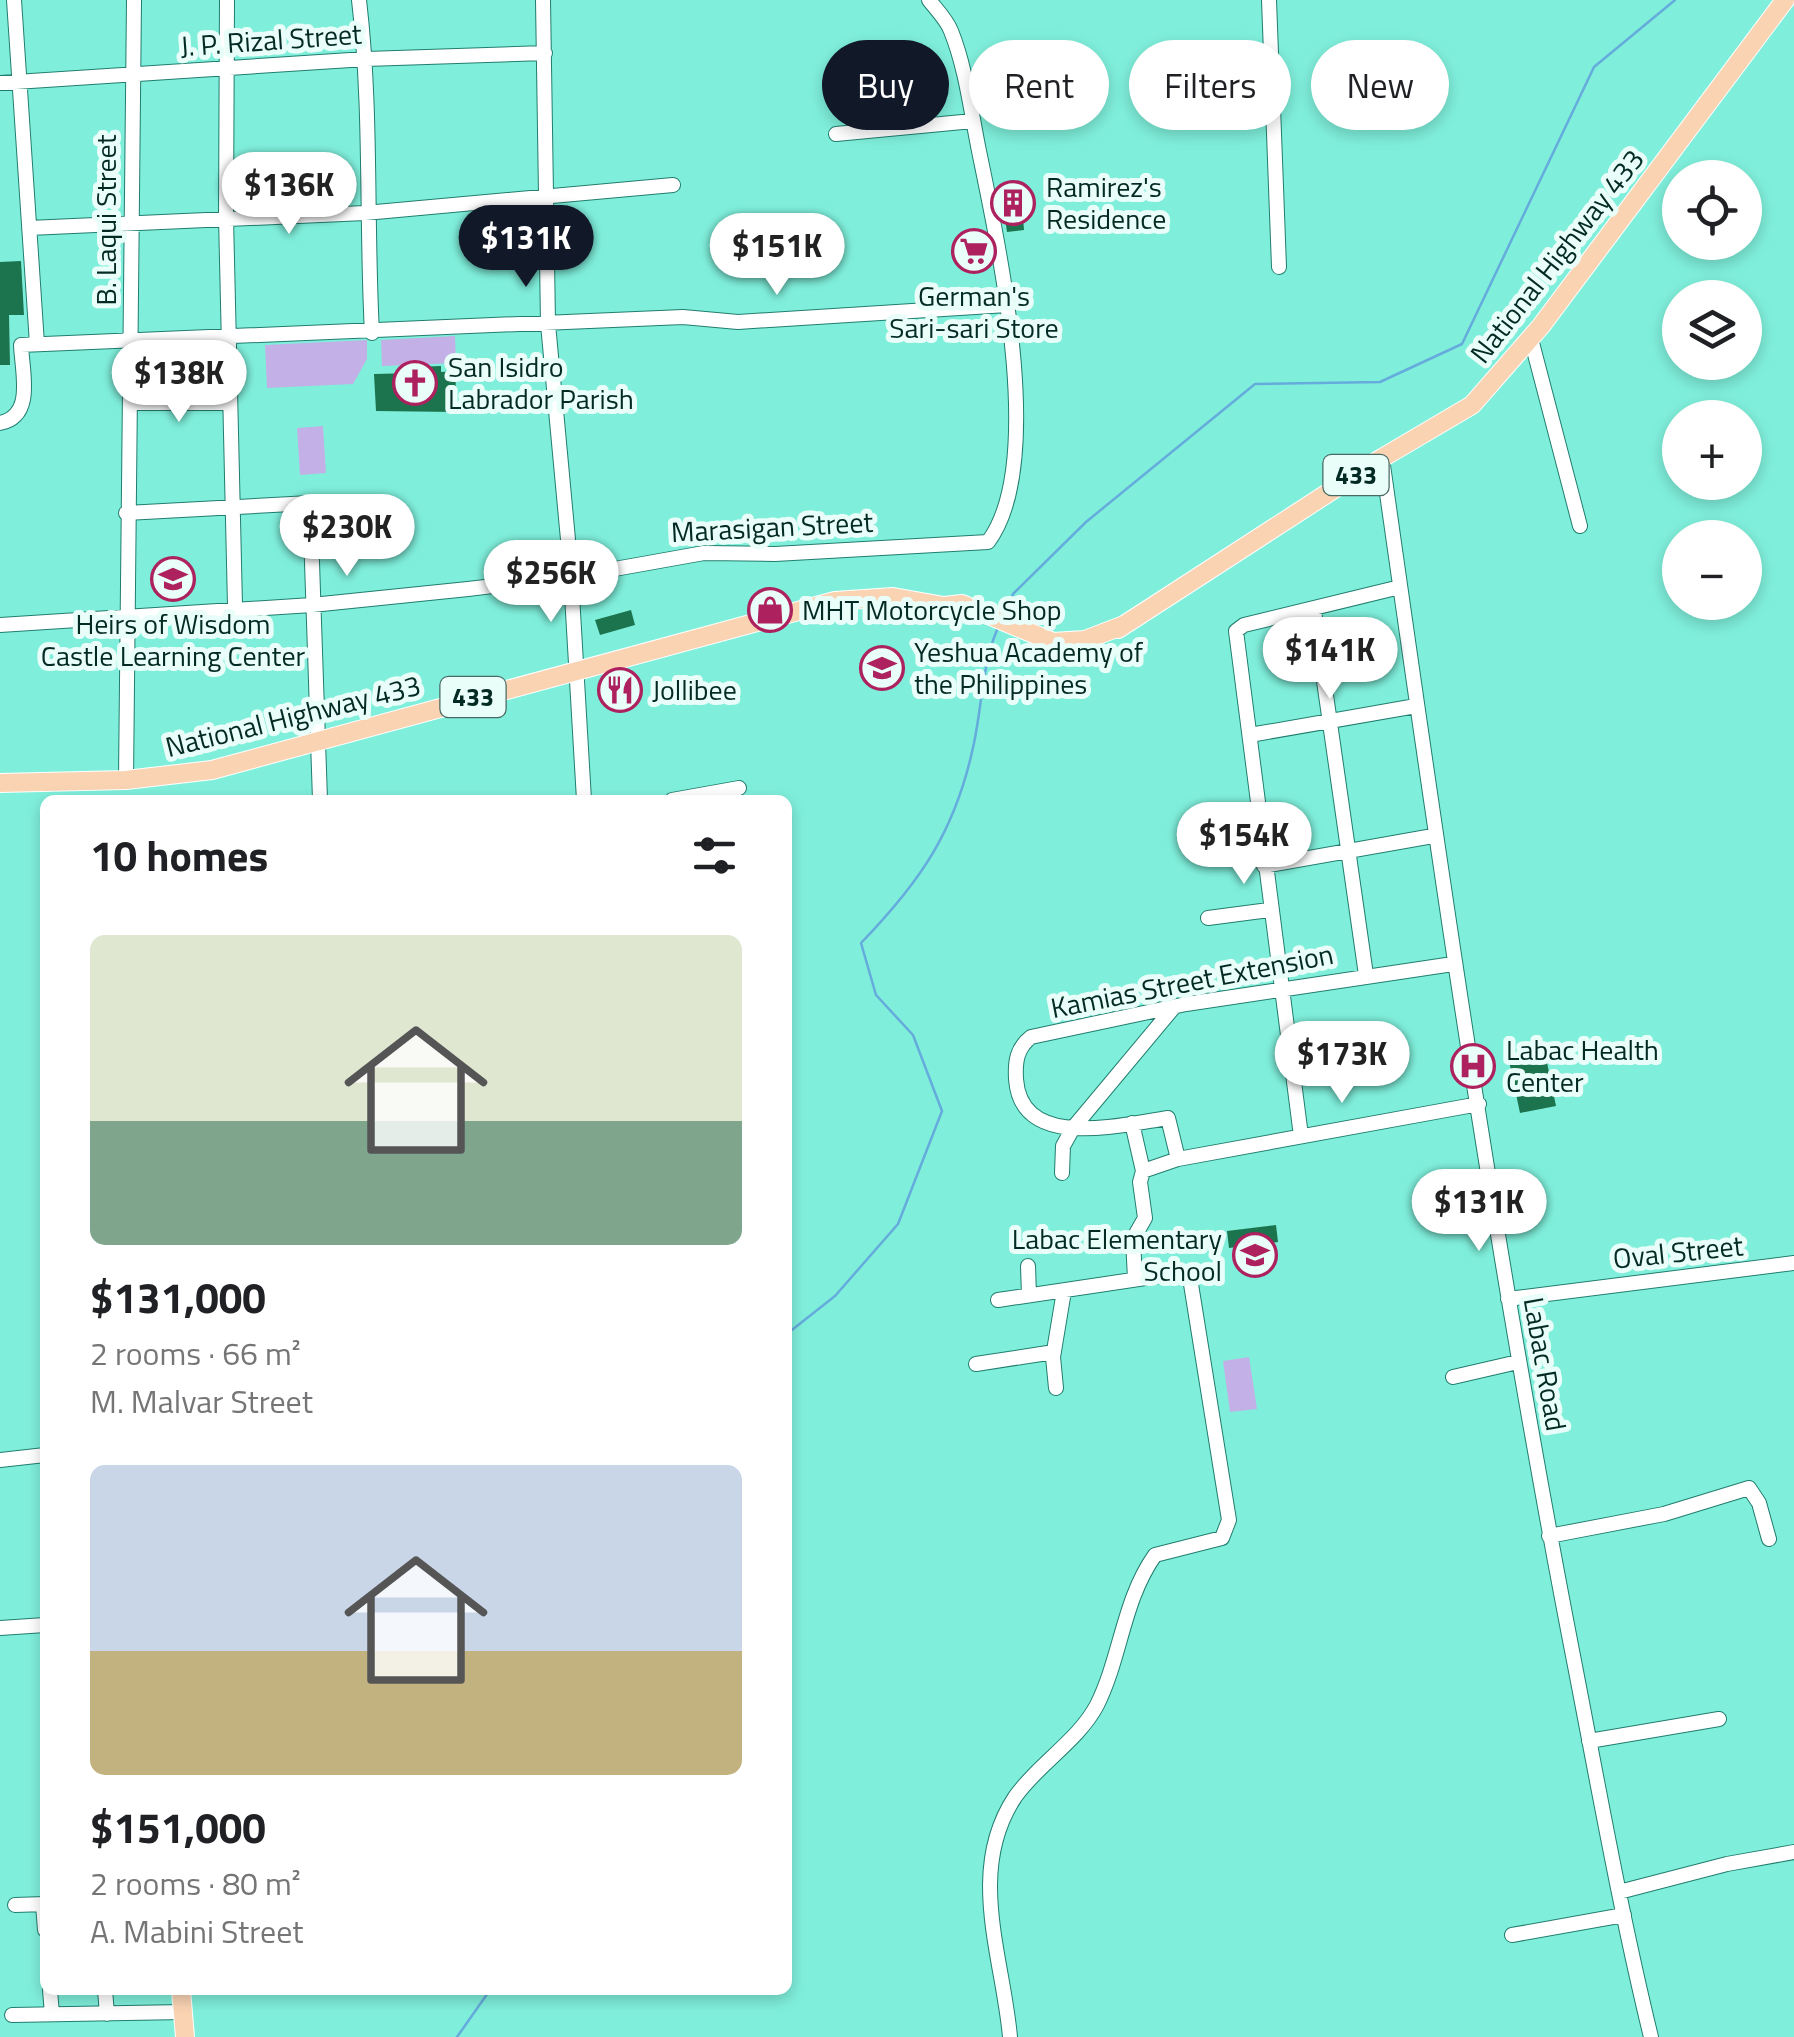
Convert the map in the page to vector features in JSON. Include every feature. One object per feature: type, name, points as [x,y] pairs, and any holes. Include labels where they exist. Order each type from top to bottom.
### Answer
[{"type":"main road","name":"National Highway 433","points":[[0,783],[126,780],[212,770],[836,601],[893,596],[955,608],[1035,641],[1072,643],[1124,625],[1382,458],[1472,406],[1531,339],[1785,0]]},
{"type":"main road","name":"B. Laqui Street","points":[[126,780],[126,795]]},
{"type":"main road","points":[[182,1995],[185,2037]]},
{"type":"street","points":[[14,0],[38,344]]},
{"type":"street","name":"B. Laqui Street","points":[[126,780],[126,512],[134,342],[134,0]]},
{"type":"street","points":[[227,0],[226,217],[235,606]]},
{"type":"street","points":[[359,0],[366,59],[366,213],[372,333]]},
{"type":"street","points":[[543,0],[548,324],[578,670],[584,795]]},
{"type":"street","points":[[928,0],[950,28],[969,104]]},
{"type":"street","points":[[1269,0],[1279,267]]},
{"type":"street","name":"J. P. Rizal Street","points":[[0,84],[366,59],[545,53]]},
{"type":"street","points":[[836,134],[969,120]]},
{"type":"street","points":[[0,423],[15,418],[23,406],[21,345],[682,317],[738,322],[1007,305],[975,130]]},
{"type":"street","points":[[29,228],[366,213],[546,200],[674,184]]},
{"type":"street","name":"Marasigan Street","points":[[0,625],[235,606],[312,604],[570,577],[704,553],[951,547],[988,542],[1006,510],[1015,418],[1007,305]]},
{"type":"street","points":[[1531,339],[1580,526]]},
{"type":"street","points":[[130,404],[229,403]]},
{"type":"street","name":"Labac Road","points":[[1382,458],[1453,964],[1479,1104],[1518,1362],[1650,2037]]},
{"type":"street","points":[[126,512],[310,503],[320,795]]},
{"type":"street","points":[[1301,1136],[1236,632],[1244,625],[1400,587]]},
{"type":"street","points":[[1314,611],[1366,975]]},
{"type":"street","points":[[1250,735],[1332,724],[1416,706]]},
{"type":"street","points":[[700,795],[739,788]]},
{"type":"street","points":[[1264,866],[1434,836]]},
{"type":"street","points":[[1208,918],[1269,910]]},
{"type":"street","name":"Kamias Street Extension","points":[[1178,1159],[1168,1118],[1073,1128],[1036,1121],[1025,1112],[1016,1082],[1017,1054],[1022,1044],[1031,1037],[1174,1007],[1453,964]]},
{"type":"street","points":[[1062,1173],[1063,1146],[1073,1128],[1174,1007]]},
{"type":"street","points":[[1143,1171],[1178,1159],[1479,1104]]},
{"type":"street","points":[[1132,1123],[1143,1171],[1146,1218],[1132,1239],[1136,1279]]},
{"type":"street","name":"Oval Street","points":[[1508,1299],[1794,1263]]},
{"type":"street","points":[[1028,1266],[1029,1296]]},
{"type":"street","points":[[998,1300],[1179,1274],[1190,1278],[1219,1444],[1228,1530],[1210,1542],[1155,1555],[1136,1590],[1093,1711],[1015,1798],[996,1837],[990,1897],[1010,2037]]},
{"type":"street","points":[[1056,1388],[1054,1352],[1064,1292]]},
{"type":"street","points":[[976,1364],[1054,1352]]},
{"type":"street","points":[[1453,1377],[1518,1362]]},
{"type":"street","points":[[0,1460],[40,1456]]},
{"type":"street","points":[[1549,1536],[1664,1514],[1749,1488],[1759,1503],[1770,1540]]},
{"type":"street","points":[[0,1628],[40,1625]]},
{"type":"street","points":[[1589,1740],[1720,1720]]},
{"type":"street","points":[[1619,1892],[1727,1864],[1794,1852]]},
{"type":"street","points":[[15,1905],[40,1904]]},
{"type":"street","points":[[1512,1935],[1624,1915]]},
{"type":"street","points":[[50,1995],[52,2014]]},
{"type":"street","points":[[105,1995],[107,2014]]},
{"type":"street","points":[[12,2015],[184,2012]]},
{"type":"shaded area","points":[[455,336],[456,363],[382,366],[381,340]]},
{"type":"shaded area","points":[[367,340],[367,359],[353,384],[267,388],[265,345]]},
{"type":"shaded area","points":[[323,426],[326,473],[300,475],[297,428]]},
{"type":"shaded area","points":[[1249,1357],[1257,1409],[1230,1412],[1223,1361]]},
{"type":"building","points":[[1021,193],[1024,230],[1007,232],[1002,197]]},
{"type":"building","points":[[21,261],[24,315],[9,315],[10,365],[0,365],[0,262]]},
{"type":"building","name":"San Isidro Labrador Parish","points":[[441,366],[441,372],[456,371],[455,412],[376,411],[374,374],[415,373],[415,367]]},
{"type":"building","points":[[631,610],[635,625],[600,635],[595,620]]},
{"type":"building","points":[[1544,1048],[1556,1106],[1520,1113],[1508,1056]]},
{"type":"building","points":[[1276,1225],[1278,1242],[1229,1248],[1227,1231]]},
{"type":"waterway","points":[[1005,613],[1013,594],[1086,522],[1255,384],[1380,382],[1462,344],[1594,67],[1675,0]]},
{"type":"waterway","points":[[792,1330],[835,1296],[898,1224],[942,1111],[913,1035],[876,995],[861,943],[901,898],[946,828],[966,774],[988,657],[997,630]]},
{"type":"waterway","points":[[457,2037],[486,1995]]},
{"type":"place","name":"Ramirez's Residence","points":[[1013,203]]},
{"type":"place","name":"German's Sari-sari Store","points":[[974,251]]},
{"type":"place","name":"San Isidro Labrador Parish","points":[[415,383]]},
{"type":"place","name":"Heirs of Wisdom Castle Learning Center","points":[[173,579]]},
{"type":"place","name":"MHT Motorcycle Shop","points":[[770,610]]},
{"type":"place","name":"Yeshua Academy of the Philippines","points":[[882,668]]},
{"type":"place","name":"Jollibee","points":[[620,690]]},
{"type":"place","name":"Labac Health Center","points":[[1473,1066]]},
{"type":"place","name":"Labac Elementary School","points":[[1255,1255]]}]
